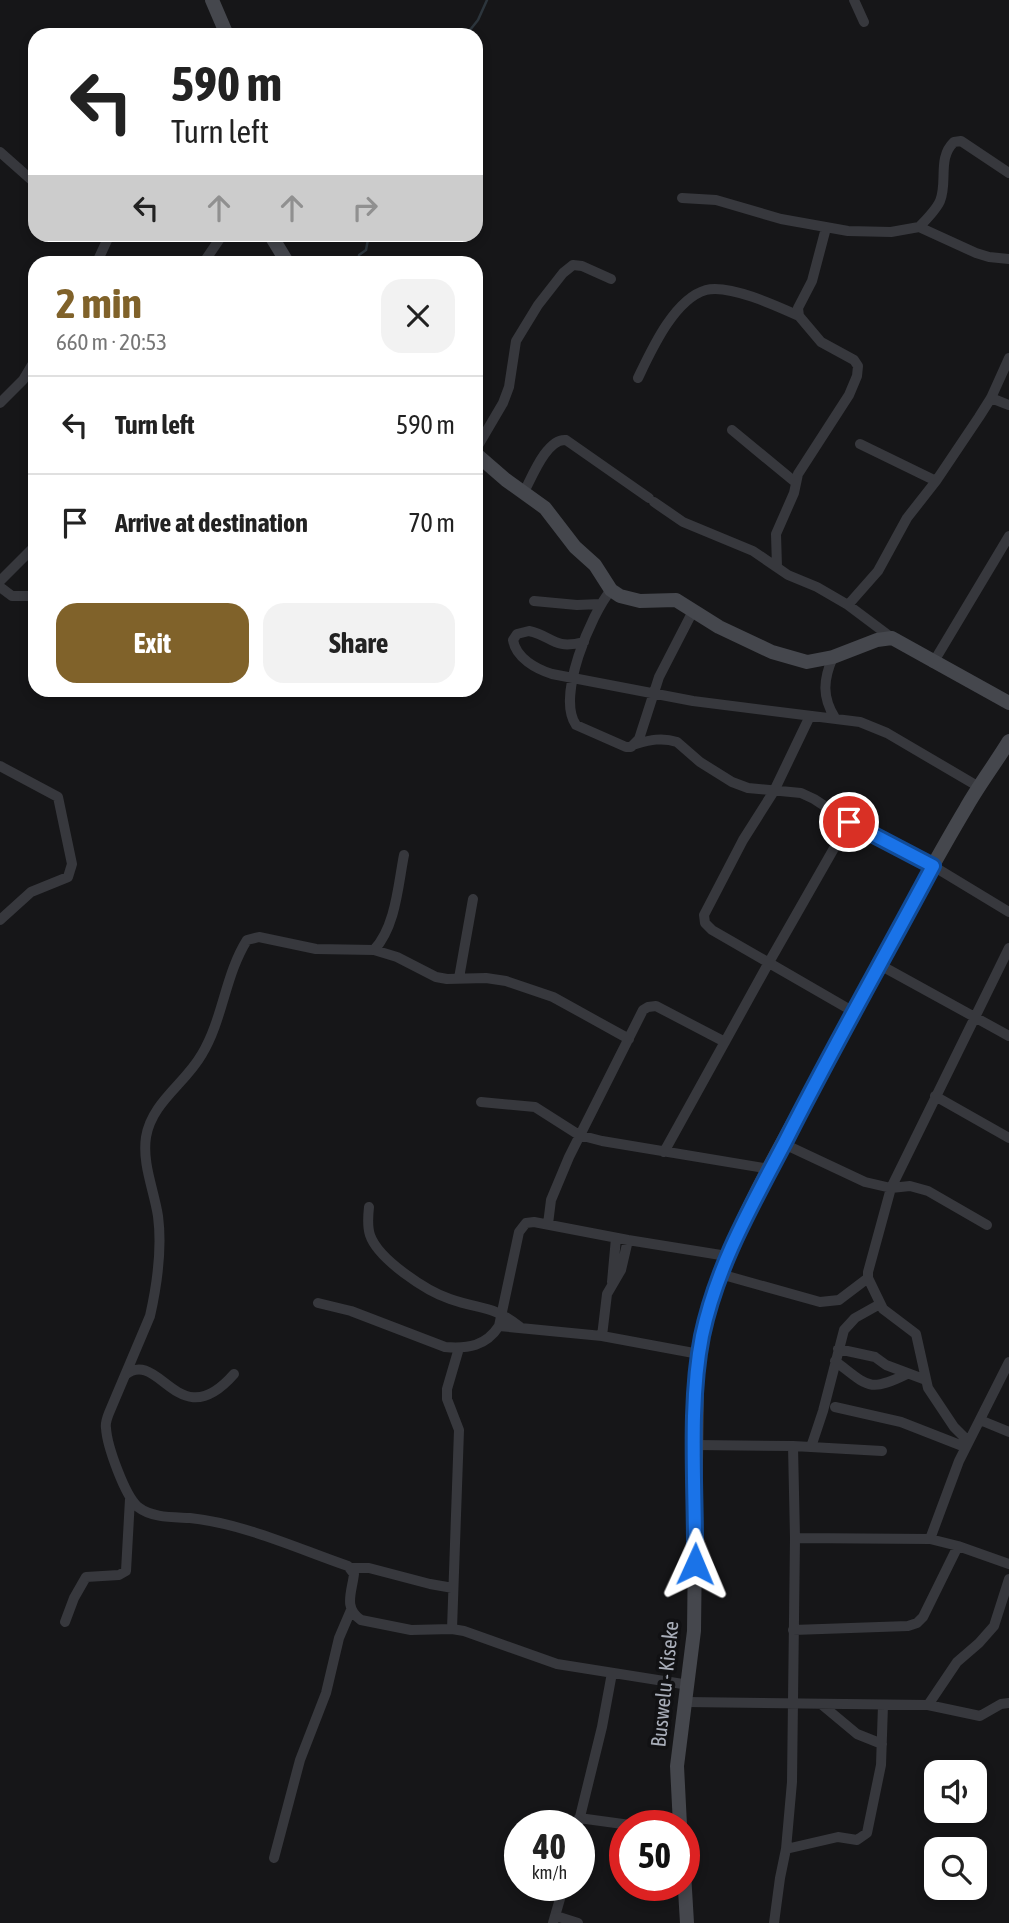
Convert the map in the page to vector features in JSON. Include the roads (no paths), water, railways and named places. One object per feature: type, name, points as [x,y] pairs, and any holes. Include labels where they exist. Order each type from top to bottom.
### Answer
[{"type":"main road","points":[[212,0],[224,28]]},
{"type":"main road","points":[[483,459],[498,474],[545,508],[575,547],[595,565],[611,590],[620,596],[640,601],[676,600],[719,627],[785,657],[807,662],[833,657],[877,640],[892,638],[1009,703]]},
{"type":"main road","name":"Buswelu - Kiseke","points":[[679,1810],[677,1766],[694,1631],[695,1445],[699,1354],[708,1311],[727,1256],[769,1169],[933,866],[1009,741]]},
{"type":"main road","points":[[686,1901],[687,1923]]},
{"type":"street","points":[[854,0],[864,22]]},
{"type":"street","points":[[919,227],[940,201],[944,163],[948,149],[954,142],[961,141],[1009,173]]},
{"type":"street","points":[[0,152],[28,177]]},
{"type":"street","points":[[682,198],[716,200],[764,215],[848,231],[891,232],[919,227],[976,253],[1009,259]]},
{"type":"street","points":[[799,316],[799,308],[812,281],[826,228]]},
{"type":"street","points":[[483,439],[509,387],[516,341],[553,285],[573,265],[582,266],[611,279]]},
{"type":"street","points":[[638,378],[670,320],[691,298],[707,290],[725,290],[799,316],[821,342],[849,356],[858,366],[849,396],[804,462],[795,482],[794,493],[776,534],[778,567]]},
{"type":"street","points":[[848,605],[878,571],[903,524],[936,481],[991,398],[1009,358]]},
{"type":"street","points":[[0,402],[28,372]]},
{"type":"street","points":[[991,398],[1009,405]]},
{"type":"street","points":[[732,430],[795,482]]},
{"type":"street","points":[[524,492],[550,446],[559,439],[566,440],[683,522],[743,546],[788,575],[817,587],[848,605],[892,638]]},
{"type":"street","points":[[860,444],[936,481]]},
{"type":"street","points":[[933,663],[1009,536]]},
{"type":"street","points":[[0,581],[28,553]]},
{"type":"street","points":[[0,587],[12,596],[28,596]]},
{"type":"street","points":[[611,590],[600,604],[584,642],[574,678],[570,708],[571,718],[576,725],[626,747],[651,740],[669,739],[732,782],[748,788],[801,793],[849,822],[933,866],[1009,912]]},
{"type":"street","points":[[534,601],[600,604]]},
{"type":"street","points":[[636,744],[663,668],[693,611]]},
{"type":"street","points":[[584,642],[566,645],[555,643],[529,631],[517,634],[513,640],[519,654],[535,667],[552,674],[653,694],[860,722],[880,730],[979,787]]},
{"type":"street","points":[[833,657],[824,684],[827,706],[835,718]]},
{"type":"street","points":[[810,716],[774,791],[743,840],[704,915],[705,923],[768,964],[854,1012]]},
{"type":"street","points":[[0,766],[58,797],[72,864],[68,877],[31,892],[0,920]]},
{"type":"street","points":[[664,1152],[849,822]]},
{"type":"street","points":[[374,950],[384,937],[390,921],[404,855]]},
{"type":"street","points":[[459,978],[473,899]]},
{"type":"street","points":[[65,1622],[86,1577],[119,1575],[126,1571],[130,1499],[110,1447],[105,1425],[150,1316],[155,1283],[158,1216],[147,1162],[146,1136],[160,1104],[188,1074],[213,1033],[244,944],[251,938],[259,937],[316,949],[374,950],[397,957],[436,977],[486,978],[529,988],[553,997],[629,1039]]},
{"type":"street","points":[[967,1444],[934,1398],[926,1380],[916,1334],[888,1315],[868,1278],[870,1261],[891,1188],[1009,948]]},
{"type":"street","points":[[880,965],[1009,1036]]},
{"type":"street","points":[[548,1224],[551,1200],[579,1135],[643,1010],[656,1006],[725,1042]]},
{"type":"street","points":[[935,1096],[1009,1138]]},
{"type":"street","points":[[481,1102],[535,1107],[550,1114],[579,1135],[769,1169]]},
{"type":"street","points":[[783,1144],[852,1177],[891,1188],[910,1186],[928,1191],[987,1225]]},
{"type":"street","points":[[369,1207],[370,1237],[417,1282],[450,1299],[502,1313],[520,1327]]},
{"type":"street","points":[[318,1303],[351,1311],[445,1347],[459,1348],[480,1345],[493,1335],[499,1326],[519,1232],[526,1223],[548,1224],[727,1256]]},
{"type":"street","points":[[602,1336],[606,1300],[612,1282],[616,1238]]},
{"type":"street","points":[[612,1282],[621,1270],[628,1240]]},
{"type":"street","points":[[720,1274],[820,1301],[839,1300],[868,1278]]},
{"type":"street","points":[[811,1447],[838,1349],[848,1324],[880,1304]]},
{"type":"street","points":[[499,1326],[602,1336],[699,1354]]},
{"type":"street","points":[[452,1629],[459,1430],[447,1399],[447,1389],[459,1348]]},
{"type":"street","points":[[838,1349],[875,1357],[926,1380]]},
{"type":"street","points":[[835,1362],[873,1387],[908,1374]]},
{"type":"street","points":[[930,1539],[967,1444],[1009,1362]]},
{"type":"street","points":[[124,1375],[132,1369],[144,1369],[176,1391],[197,1398],[215,1392],[234,1374]]},
{"type":"street","points":[[835,1408],[901,1422],[967,1444]]},
{"type":"street","points":[[980,1420],[1009,1432]]},
{"type":"street","points":[[695,1445],[793,1446],[882,1451]]},
{"type":"street","points":[[774,1923],[786,1849],[792,1783],[795,1538],[793,1446]]},
{"type":"street","points":[[130,1499],[141,1509],[151,1513],[229,1525],[277,1539],[352,1568],[369,1568],[453,1588]]},
{"type":"street","points":[[795,1538],[930,1539],[1009,1564]]},
{"type":"street","points":[[793,1630],[908,1626],[917,1623],[923,1617],[958,1546]]},
{"type":"street","points":[[274,1858],[300,1759],[326,1693],[339,1639],[351,1609],[349,1597],[354,1576],[352,1568]]},
{"type":"street","points":[[928,1705],[957,1662],[994,1626],[1009,1579]]},
{"type":"street","points":[[351,1609],[361,1620],[411,1630],[452,1629],[556,1664],[689,1685]]},
{"type":"street","points":[[581,1810],[602,1727],[612,1673]]},
{"type":"street","points":[[686,1702],[928,1705],[980,1716],[1001,1704],[1009,1703]]},
{"type":"street","points":[[821,1704],[857,1734],[882,1744]]},
{"type":"street","points":[[786,1849],[838,1837],[857,1840],[864,1837],[870,1826],[878,1787],[883,1705]]},
{"type":"street","points":[[559,1901],[554,1920],[578,1923]]},
{"type":"waterway","points":[[472,28],[487,0]]},
{"type":"waterway","points":[[359,256],[366,250],[368,242]]}]
